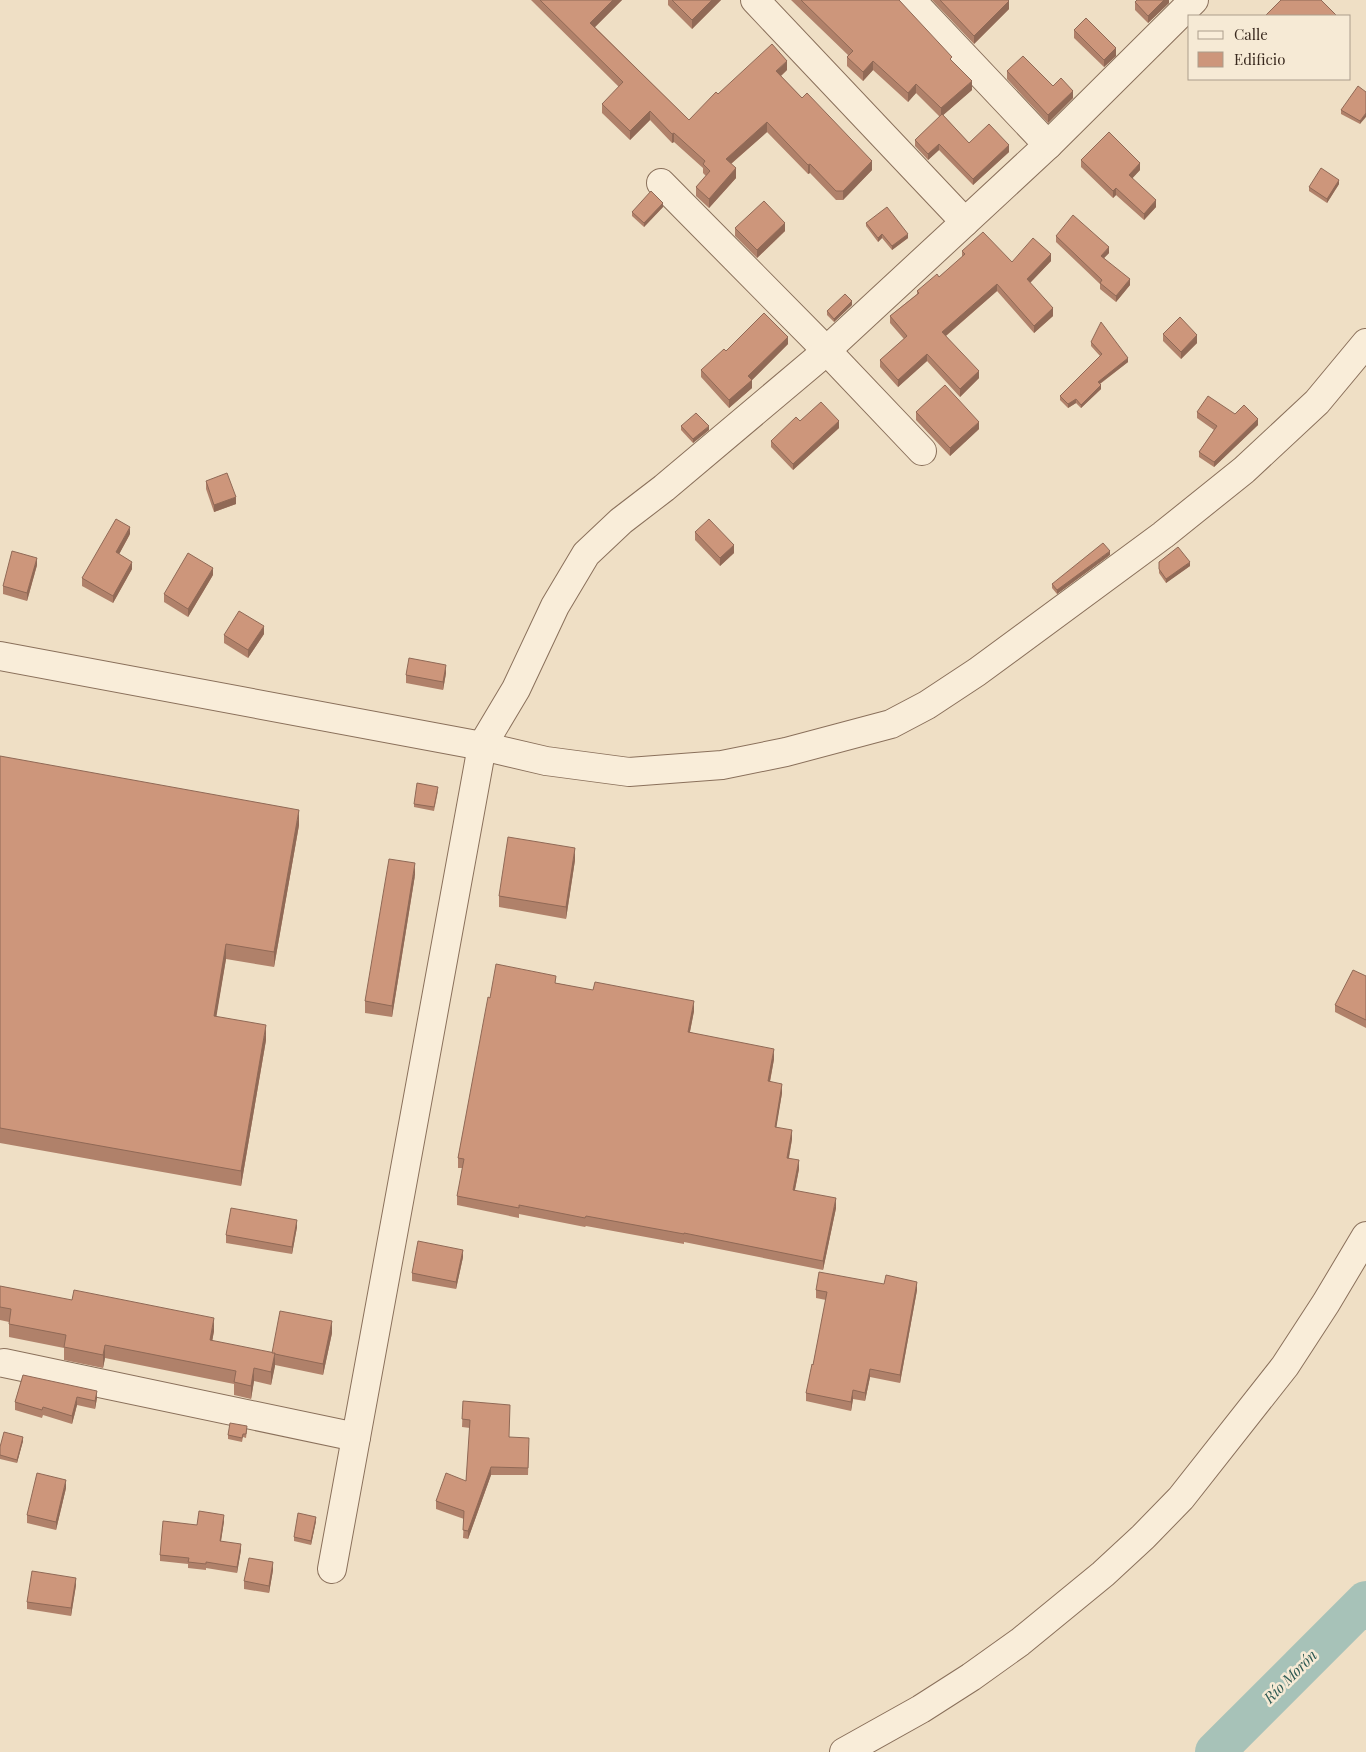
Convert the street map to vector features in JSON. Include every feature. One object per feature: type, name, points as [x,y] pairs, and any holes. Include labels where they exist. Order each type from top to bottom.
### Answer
[{"type":"street","points":[[755,0],[965,222]]},
{"type":"street","points":[[911,0],[1048,145]]},
{"type":"street","points":[[332,1569],[482,746],[516,689],[556,606],[586,554],[621,521],[664,488],[816,360],[1048,145],[1194,0]]},
{"type":"street","points":[[661,183],[826,350],[922,451]]},
{"type":"street","points":[[0,656],[482,746],[546,761],[629,772],[722,765],[786,752],[891,724],[927,705],[977,672],[1163,535],[1244,470],[1317,402],[1366,343]]},
{"type":"street","points":[[844,1752],[921,1709],[1003,1654],[1069,1603],[1143,1537],[1181,1498],[1285,1366],[1366,1236]]},
{"type":"street","points":[[4,1363],[356,1437]]},
{"type":"building","points":[[540,0],[613,0],[590,23],[689,120],[716,92],[718,94],[772,44],[787,61],[776,71],[802,98],[807,93],[872,161],[843,191],[836,191],[767,122],[726,159],[736,168],[709,199],[696,187],[710,171],[703,164],[705,161],[674,133],[672,134],[650,111],[630,131],[602,104],[623,82]]},
{"type":"building","points":[[672,0],[712,0],[692,20]]},
{"type":"building","points":[[801,0],[899,0],[952,57],[950,59],[972,81],[941,108],[916,84],[908,93],[873,61],[863,72],[847,57],[853,51]]},
{"type":"building","points":[[940,0],[1008,0],[1009,1],[974,36]]},
{"type":"building","points":[[1137,0],[1164,0],[1148,16],[1135,2]]},
{"type":"building","points":[[1281,0],[1321,0],[1336,15],[1266,15]]},
{"type":"building","points":[[1086,18],[1116,48],[1104,60],[1074,30]]},
{"type":"building","points":[[1023,56],[1053,86],[1061,78],[1073,91],[1048,115],[1007,71]]},
{"type":"building","points":[[1358,86],[1366,92],[1366,113],[1360,121],[1341,110]]},
{"type":"building","points":[[942,114],[969,143],[989,124],[1009,145],[973,179],[939,144],[928,154],[915,140]]},
{"type":"building","points":[[1109,132],[1140,163],[1129,175],[1156,200],[1144,214],[1116,188],[1113,191],[1081,160]]},
{"type":"building","points":[[1321,168],[1339,180],[1327,199],[1309,187]]},
{"type":"building","points":[[651,191],[663,203],[644,223],[632,212]]},
{"type":"building","points":[[764,201],[785,223],[757,250],[735,228]]},
{"type":"building","points":[[887,207],[908,234],[892,246],[882,234],[878,238],[866,223]]},
{"type":"building","points":[[1073,215],[1109,247],[1101,256],[1130,279],[1116,296],[1100,283],[1102,280],[1056,236]]},
{"type":"building","points":[[983,232],[1012,262],[1033,238],[1051,254],[1027,279],[1053,308],[1034,326],[997,284],[942,332],[979,371],[960,389],[927,354],[898,380],[880,360],[907,336],[890,316],[919,293],[917,291],[937,274],[939,277],[965,254],[962,251]]},
{"type":"building","points":[[845,294],[852,301],[834,319],[827,311]]},
{"type":"building","points":[[764,313],[788,337],[748,376],[752,380],[729,400],[701,370],[724,349],[726,351]]},
{"type":"building","points":[[1180,317],[1197,335],[1181,352],[1163,334]]},
{"type":"building","points":[[1101,322],[1128,358],[1098,382],[1101,385],[1081,405],[1076,399],[1068,404],[1060,396],[1102,354],[1091,342]]},
{"type":"building","points":[[945,385],[979,422],[950,448],[916,412]]},
{"type":"building","points":[[1208,396],[1235,414],[1244,405],[1258,419],[1214,462],[1199,452],[1217,426],[1197,412]]},
{"type":"building","points":[[821,402],[839,421],[793,464],[771,441],[796,417],[800,421]]},
{"type":"building","points":[[696,413],[709,426],[693,439],[681,426]]},
{"type":"building","points":[[227,473],[236,497],[214,505],[206,481]]},
{"type":"building","points":[[116,519],[130,527],[116,552],[132,562],[113,596],[82,578]]},
{"type":"building","points":[[709,519],[734,545],[720,558],[695,532]]},
{"type":"building","points":[[1103,543],[1110,551],[1057,590],[1052,584]]},
{"type":"building","points":[[1178,547],[1190,562],[1166,579],[1159,569],[1159,562]]},
{"type":"building","points":[[12,551],[37,558],[27,593],[3,586]]},
{"type":"building","points":[[188,553],[213,568],[188,609],[164,594]]},
{"type":"building","points":[[239,611],[264,626],[248,650],[224,635]]},
{"type":"building","points":[[409,658],[446,665],[443,682],[406,675]]},
{"type":"building","points":[[0,756],[299,810],[274,952],[226,944],[214,1016],[266,1025],[241,1171],[0,1128]]},
{"type":"building","points":[[417,783],[438,787],[434,807],[414,804]]},
{"type":"building","points":[[508,837],[575,848],[566,907],[499,896]]},
{"type":"building","points":[[389,859],[415,863],[392,1006],[365,1001]]},
{"type":"building","points":[[496,964],[556,976],[555,983],[593,990],[595,982],[694,1001],[688,1032],[774,1049],[768,1081],[782,1084],[775,1127],[792,1130],[787,1158],[799,1160],[793,1190],[836,1198],[823,1261],[684,1233],[586,1216],[585,1218],[519,1205],[519,1208],[457,1196],[464,1159],[458,1158],[488,997],[490,998]]},
{"type":"building","points":[[1353,970],[1366,976],[1366,1020],[1335,1005]]},
{"type":"building","points":[[231,1208],[297,1220],[292,1247],[226,1235]]},
{"type":"building","points":[[418,1241],[463,1250],[456,1282],[412,1273]]},
{"type":"building","points":[[819,1272],[884,1284],[886,1275],[917,1282],[900,1375],[870,1369],[865,1393],[853,1390],[851,1402],[806,1393],[827,1292],[816,1290]]},
{"type":"building","points":[[0,1286],[72,1300],[74,1290],[214,1318],[210,1340],[275,1353],[271,1372],[254,1368],[251,1386],[234,1382],[236,1371],[105,1345],[103,1355],[64,1347],[66,1335],[9,1324],[11,1309],[0,1307]]},
{"type":"building","points":[[280,1311],[332,1321],[323,1364],[272,1353]]},
{"type":"building","points":[[23,1375],[97,1391],[95,1401],[77,1397],[72,1416],[43,1407],[42,1410],[15,1402]]},
{"type":"building","points":[[463,1401],[510,1405],[509,1437],[529,1438],[528,1468],[491,1467],[468,1531],[463,1530],[464,1511],[436,1501],[446,1473],[466,1481],[470,1420],[462,1419]]},
{"type":"building","points":[[230,1423],[247,1426],[246,1434],[243,1434],[242,1438],[228,1435]]},
{"type":"building","points":[[4,1432],[23,1437],[17,1460],[0,1455]]},
{"type":"building","points":[[37,1473],[66,1480],[56,1522],[27,1515]]},
{"type":"building","points":[[199,1511],[224,1515],[220,1541],[241,1544],[237,1567],[206,1562],[206,1564],[188,1562],[189,1558],[160,1555],[163,1521],[197,1525]]},
{"type":"building","points":[[298,1513],[316,1517],[311,1541],[294,1537]]},
{"type":"building","points":[[249,1558],[273,1562],[269,1586],[244,1581]]},
{"type":"building","points":[[32,1571],[76,1578],[71,1608],[27,1602]]},
{"type":"waterway","name":"Río Morón","points":[[1215,1752],[1366,1601]]}]
